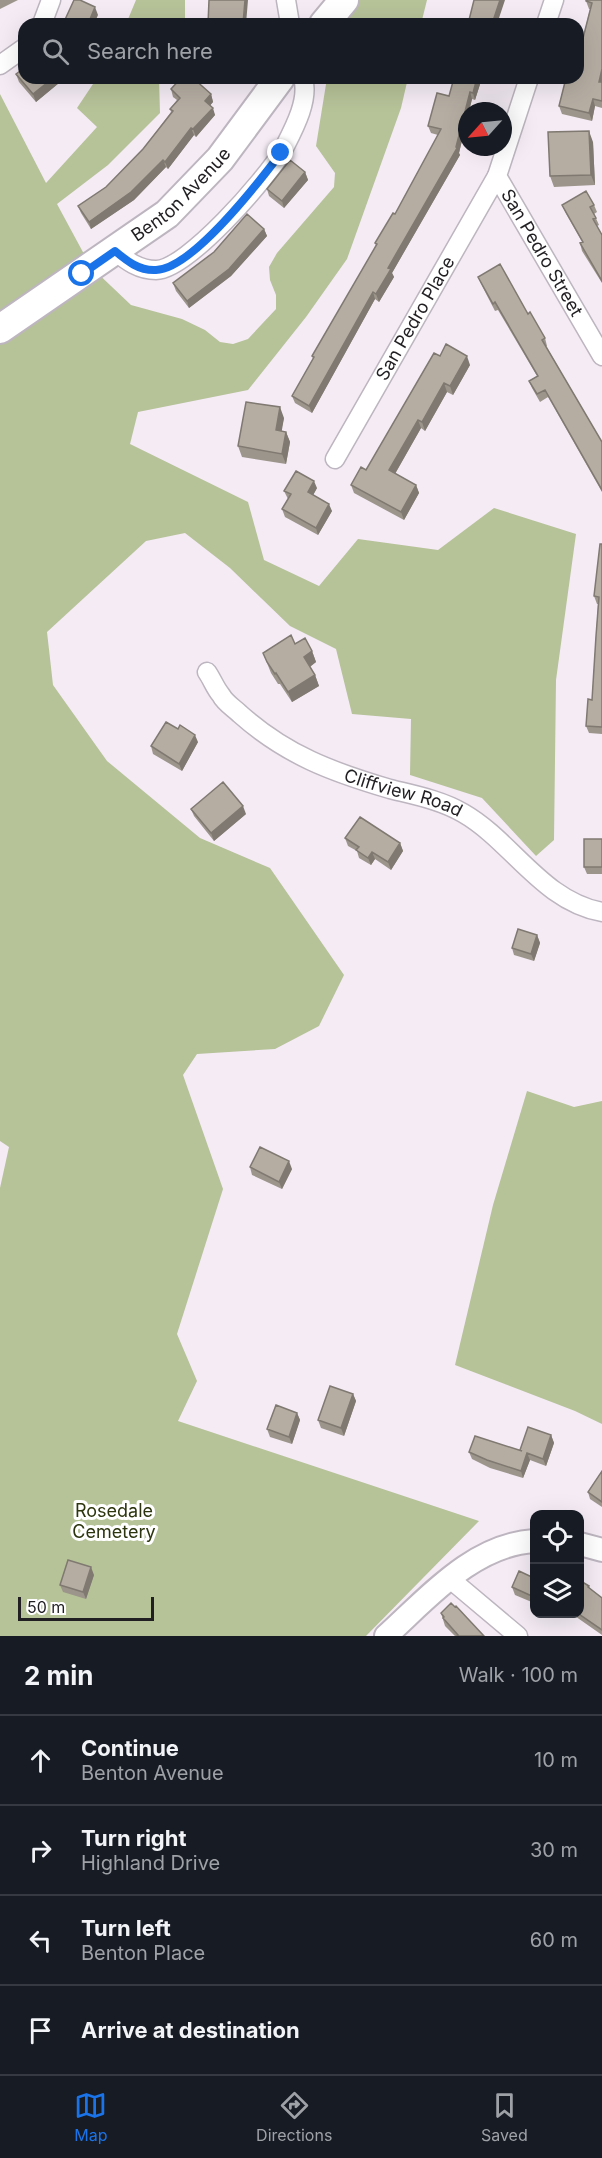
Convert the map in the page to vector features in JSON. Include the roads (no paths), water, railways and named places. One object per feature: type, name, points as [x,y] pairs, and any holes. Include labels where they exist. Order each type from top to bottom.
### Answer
[{"type":"main road","points":[[329,18],[344,0]]},
{"type":"main road","name":"Benton Avenue","points":[[0,329],[167,214],[220,159],[276,84]]},
{"type":"street","points":[[44,18],[51,0]]},
{"type":"street","points":[[286,0],[289,18]]},
{"type":"street","points":[[548,18],[554,0]]},
{"type":"street","points":[[0,65],[18,52]]},
{"type":"street","points":[[115,251],[133,266],[157,270],[177,263],[197,247],[229,217],[281,153],[299,114],[304,84]]},
{"type":"street","name":"San Pedro Street","points":[[527,84],[497,176],[602,356]]},
{"type":"street","name":"San Pedro Place","points":[[335,459],[497,176]]},
{"type":"street","name":"Cliffview Road","points":[[207,672],[222,698],[286,749],[319,766],[339,773],[452,806],[478,821],[561,897],[602,912]]},
{"type":"street","points":[[386,1636],[449,1578],[467,1566],[492,1551],[530,1542]]},
{"type":"street","points":[[584,1545],[602,1550]]},
{"type":"street","points":[[449,1578],[518,1636]]},
{"type":"park label","name":"Rosedale Cemetery","points":[[114,1522]]}]
